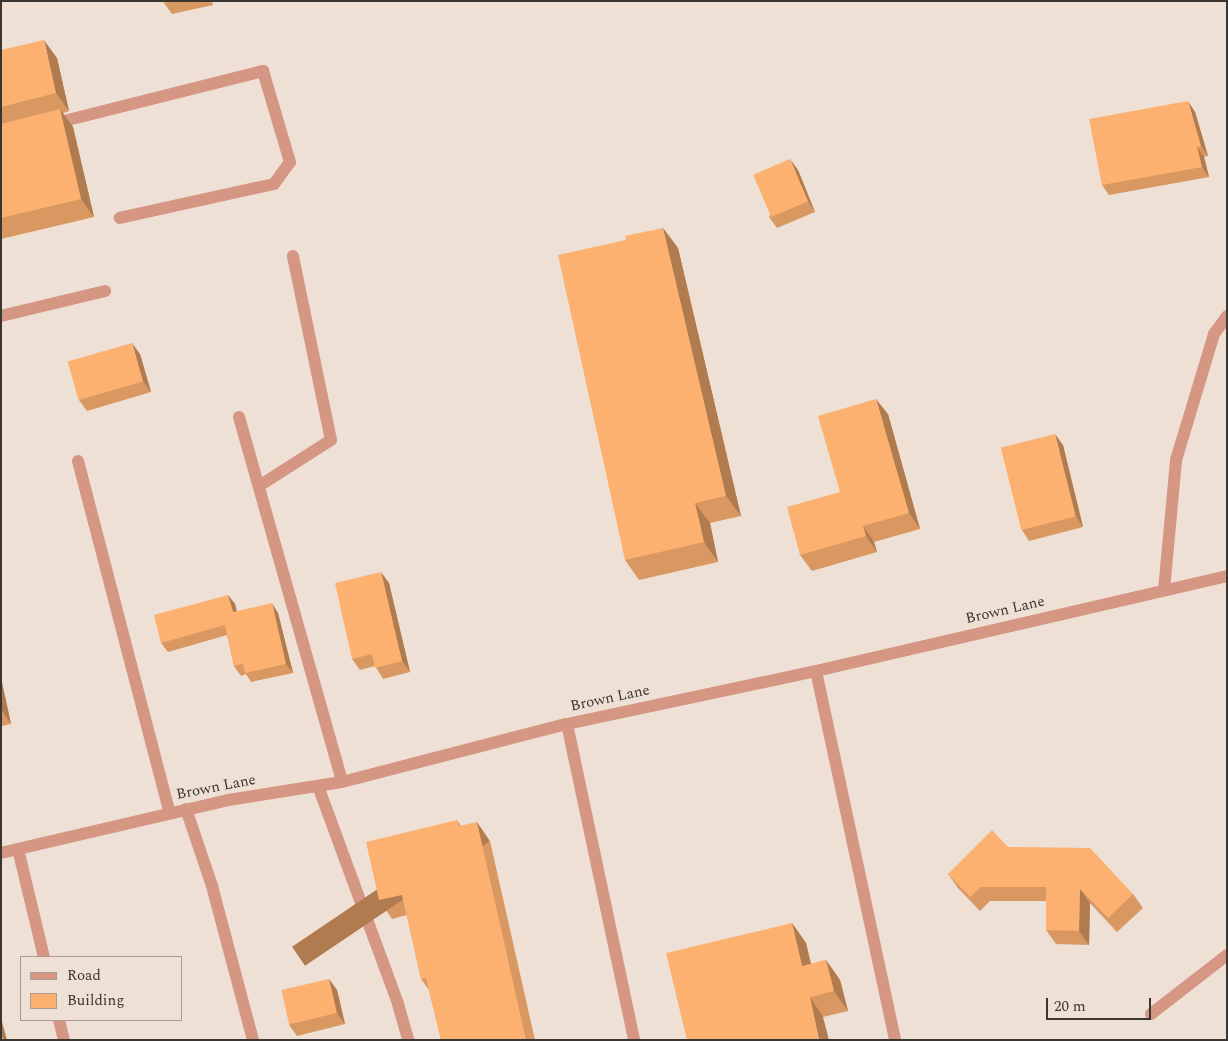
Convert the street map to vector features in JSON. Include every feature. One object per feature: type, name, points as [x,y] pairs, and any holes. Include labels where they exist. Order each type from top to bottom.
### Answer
[{"type":"street","points":[[40,127],[263,71],[290,162],[274,184],[120,218]]},
{"type":"street","points":[[259,486],[330,440],[292,256]]},
{"type":"street","points":[[1,316],[105,291]]},
{"type":"street","points":[[1164,590],[1176,460],[1214,334],[1227,316]]},
{"type":"street","points":[[238,418],[259,486],[342,782]]},
{"type":"street","points":[[78,461],[170,813]]},
{"type":"street","name":"Brown Lane","points":[[1,853],[186,809],[342,782],[567,724],[816,671],[1227,576]]},
{"type":"street","points":[[816,671],[895,1040]]},
{"type":"street","points":[[567,724],[634,1040]]},
{"type":"street","points":[[318,786],[398,1004],[408,1040]]},
{"type":"street","points":[[186,809],[212,886],[253,1040]]},
{"type":"street","points":[[18,849],[44,956]]},
{"type":"street","points":[[1151,1014],[1227,955]]},
{"type":"street","points":[[59,1021],[64,1040]]},
{"type":"building","points":[[44,40],[56,93],[1,107],[1,50]]},
{"type":"building","points":[[1188,101],[1201,146],[1197,147],[1202,167],[1102,185],[1089,119]]},
{"type":"building","points":[[60,109],[81,199],[1,218],[1,124]]},
{"type":"building","points":[[790,159],[808,201],[771,217],[753,175]]},
{"type":"building","points":[[663,228],[726,496],[695,503],[704,542],[625,560],[558,255],[626,240],[625,236]]},
{"type":"building","points":[[132,343],[143,381],[79,400],[68,361]]},
{"type":"building","points":[[876,399],[909,513],[863,526],[866,536],[800,555],[787,507],[840,492],[818,416]]},
{"type":"building","points":[[1055,434],[1076,516],[1021,530],[1001,448]]},
{"type":"building","points":[[381,572],[402,661],[375,668],[372,654],[352,659],[335,583]]},
{"type":"building","points":[[228,595],[233,612],[272,603],[286,664],[245,673],[243,664],[234,666],[225,625],[161,643],[154,615]]},
{"type":"building","points":[[457,820],[459,826],[477,822],[526,1040],[441,1040],[426,978],[421,979],[402,895],[379,900],[366,842]]},
{"type":"building","points":[[992,830],[1008,847],[1090,848],[1133,894],[1108,918],[1080,889],[1079,931],[1046,930],[1046,887],[981,887],[970,897],[948,874]]},
{"type":"building","points":[[792,923],[802,966],[826,960],[834,991],[810,997],[819,1040],[687,1040],[666,953]]},
{"type":"building","points":[[329,979],[337,1013],[289,1024],[281,990]]}]
